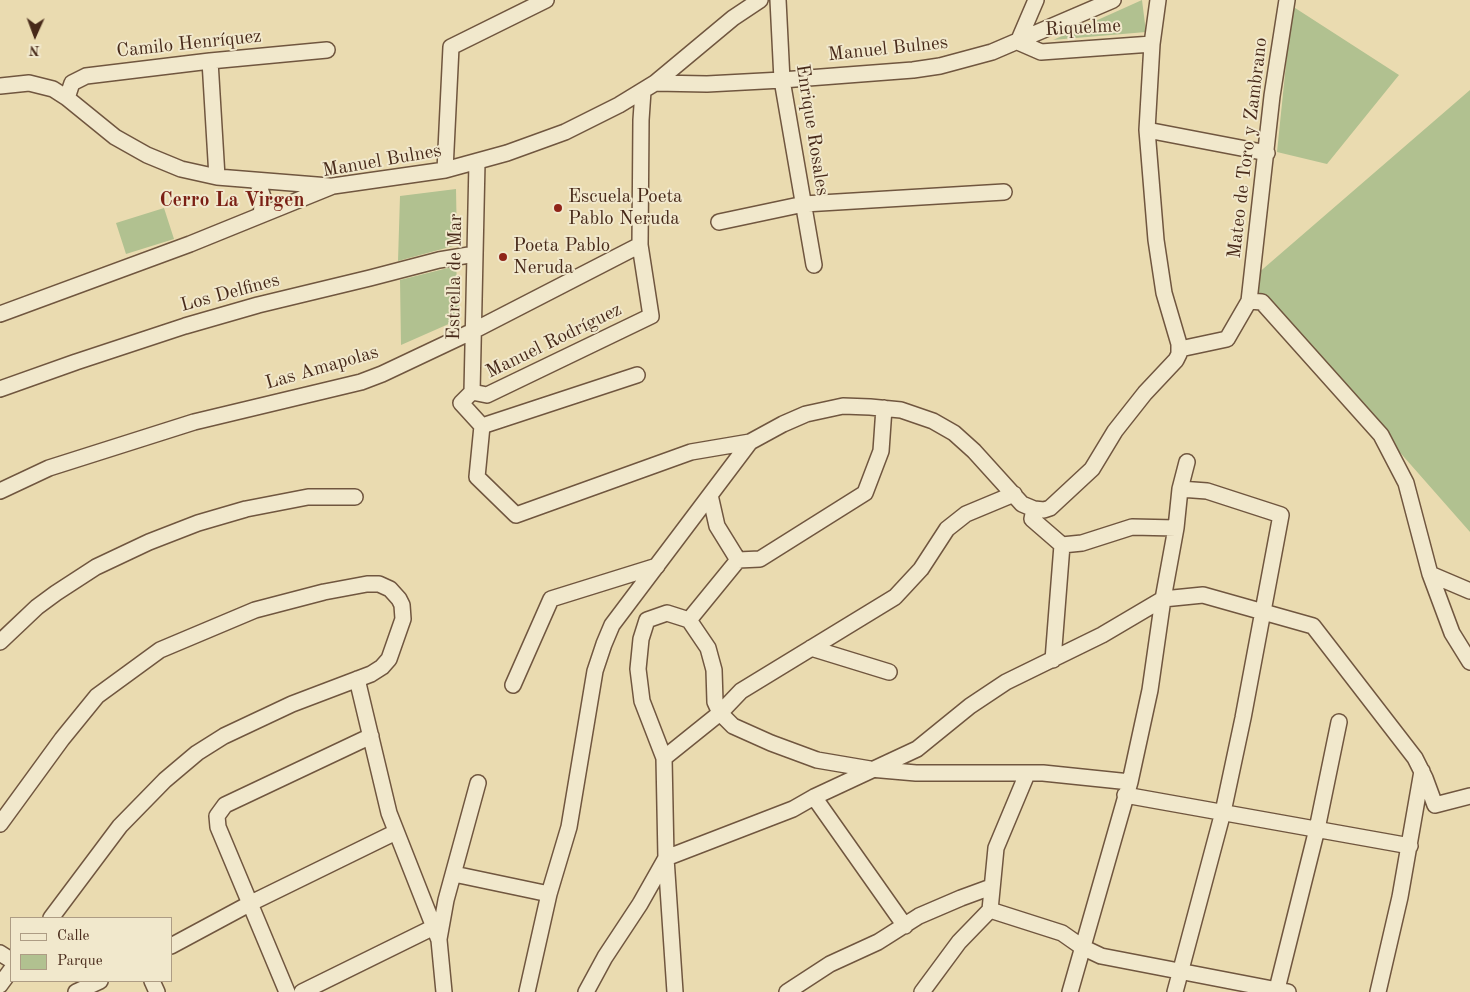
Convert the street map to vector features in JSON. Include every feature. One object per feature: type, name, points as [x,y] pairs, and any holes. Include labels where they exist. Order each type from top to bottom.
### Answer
[{"type":"street","points":[[444,170],[451,47],[546,0]]},
{"type":"street","name":"Manuel Bulnes","points":[[0,314],[190,244],[333,186],[444,170],[507,154],[565,132],[619,105],[649,87],[733,18],[760,0]]},
{"type":"street","name":"Enrique Rosales","points":[[778,0],[782,80],[814,265]]},
{"type":"street","points":[[1018,42],[1036,0]]},
{"type":"street","name":"Manuel Bulnes","points":[[649,87],[782,80],[913,70],[940,66],[992,52],[1113,0]]},
{"type":"street","points":[[637,375],[482,426],[477,477],[516,515],[691,452],[750,442],[806,414],[843,406],[884,408],[901,410],[933,421],[944,427],[974,451],[1022,504],[1034,509],[1044,510],[1050,508],[1092,469],[1127,416],[1176,360],[1180,349],[1168,308],[1160,269],[1147,130],[1152,44],[1158,0]]},
{"type":"street","name":"Mateo de Toro y Zambrano","points":[[1249,301],[1272,96],[1288,0]]},
{"type":"street","name":"Riquelme","points":[[1018,42],[1040,52],[1152,44]]},
{"type":"street","name":"Camilo Henríquez","points":[[66,98],[72,83],[86,76],[210,61],[327,50]]},
{"type":"street","points":[[210,61],[217,177]]},
{"type":"street","points":[[0,86],[21,83],[38,84],[53,89],[115,137],[139,151],[181,169],[217,177],[333,186]]},
{"type":"street","points":[[640,246],[641,120],[649,87]]},
{"type":"street","points":[[1147,130],[1267,152]]},
{"type":"street","name":"Estrella de Mar","points":[[477,162],[472,392],[461,403],[482,426]]},
{"type":"street","points":[[256,181],[263,198],[261,215]]},
{"type":"street","points":[[719,222],[804,204],[1004,192]]},
{"type":"street","name":"Manuel Rodríguez","points":[[472,392],[487,395],[652,316],[640,246]]},
{"type":"street","name":"Las Amapolas","points":[[0,491],[49,468],[194,422],[360,382],[397,367],[473,331],[640,246]]},
{"type":"street","name":"Los Delfines","points":[[0,389],[184,326],[258,305],[439,260],[476,254]]},
{"type":"street","points":[[1180,349],[1226,339],[1249,301],[1262,302],[1381,435],[1406,483],[1430,574],[1452,633],[1470,662]]},
{"type":"street","points":[[689,620],[738,560],[760,559],[866,493],[881,451],[884,408]]},
{"type":"street","points":[[528,992],[549,894],[568,827],[595,671],[612,625],[750,442]]},
{"type":"street","points":[[1070,992],[1128,789],[1150,690],[1163,599],[1176,528],[1180,489],[1187,462]]},
{"type":"street","points":[[1175,992],[1222,812],[1244,709],[1281,515],[1207,492],[1180,489]]},
{"type":"street","points":[[664,758],[720,713],[741,691],[895,597],[921,568],[947,529],[966,514],[1014,494]]},
{"type":"street","points":[[710,495],[717,526],[738,560]]},
{"type":"street","points":[[0,642],[37,607],[76,580],[117,557],[158,538],[215,517],[269,504],[308,497],[355,497]]},
{"type":"street","points":[[1034,509],[1032,519],[1062,545],[1082,543],[1132,528],[1176,528]]},
{"type":"street","points":[[1053,660],[1062,545]]},
{"type":"street","points":[[513,685],[551,599],[657,566]]},
{"type":"street","points":[[1430,574],[1470,591]]},
{"type":"street","points":[[0,824],[62,739],[97,696],[160,650],[255,610],[324,592],[367,584],[379,584],[390,589],[399,599],[403,612],[402,618],[389,659],[377,671],[276,711],[224,736],[197,753],[165,780],[120,826],[53,917]]},
{"type":"street","points":[[586,992],[605,957],[640,904],[666,858],[793,809],[814,797],[917,749],[970,706],[1006,682],[1102,635],[1163,599],[1203,595],[1313,626],[1415,758],[1435,805],[1470,796]]},
{"type":"street","points":[[675,992],[666,858],[664,758],[642,701],[638,669],[641,639],[647,620],[667,613],[689,620],[708,648],[714,670],[715,702],[720,713],[733,726],[818,760],[916,773],[1043,773],[1128,789],[1222,812],[1410,846]]},
{"type":"street","points":[[810,648],[888,672]]},
{"type":"street","points":[[357,679],[389,813],[436,933],[444,992]]},
{"type":"street","points":[[990,910],[1062,933],[1082,947],[1100,956],[1282,991],[1339,722]]},
{"type":"street","points":[[287,992],[218,827],[217,816],[219,810],[225,805],[371,736]]},
{"type":"street","points":[[1378,992],[1410,846],[1422,771]]},
{"type":"street","points":[[922,992],[959,942],[990,910],[996,848],[1027,774]]},
{"type":"street","points":[[302,992],[436,933],[478,783]]},
{"type":"street","points":[[814,797],[904,926]]},
{"type":"street","points":[[172,945],[251,903],[396,832]]},
{"type":"street","points":[[454,874],[549,894]]},
{"type":"street","points":[[787,992],[830,964],[878,942],[919,916],[991,887]]},
{"type":"street","points":[[0,985],[10,971]]},
{"type":"street","points":[[76,992],[98,982]]},
{"type":"green space","points":[[1142,0],[1146,32],[1053,40]]},
{"type":"green space","points":[[1292,6],[1399,75],[1327,164],[1277,152]]},
{"type":"green space","points":[[1470,90],[1470,532],[1249,281]]},
{"type":"green space","points":[[456,189],[457,245],[398,261],[400,196]]},
{"type":"green space","points":[[164,208],[174,239],[126,254],[116,223]]},
{"type":"green space","points":[[456,266],[460,319],[401,345],[400,280]]},
{"type":"place","name":"Escuela Poeta Pablo Neruda","points":[[558,208]]},
{"type":"place","name":"Poeta Pablo Neruda","points":[[503,257]]},
{"type":"district","name":"Cerro La Virgen","points":[[232,201]]}]
